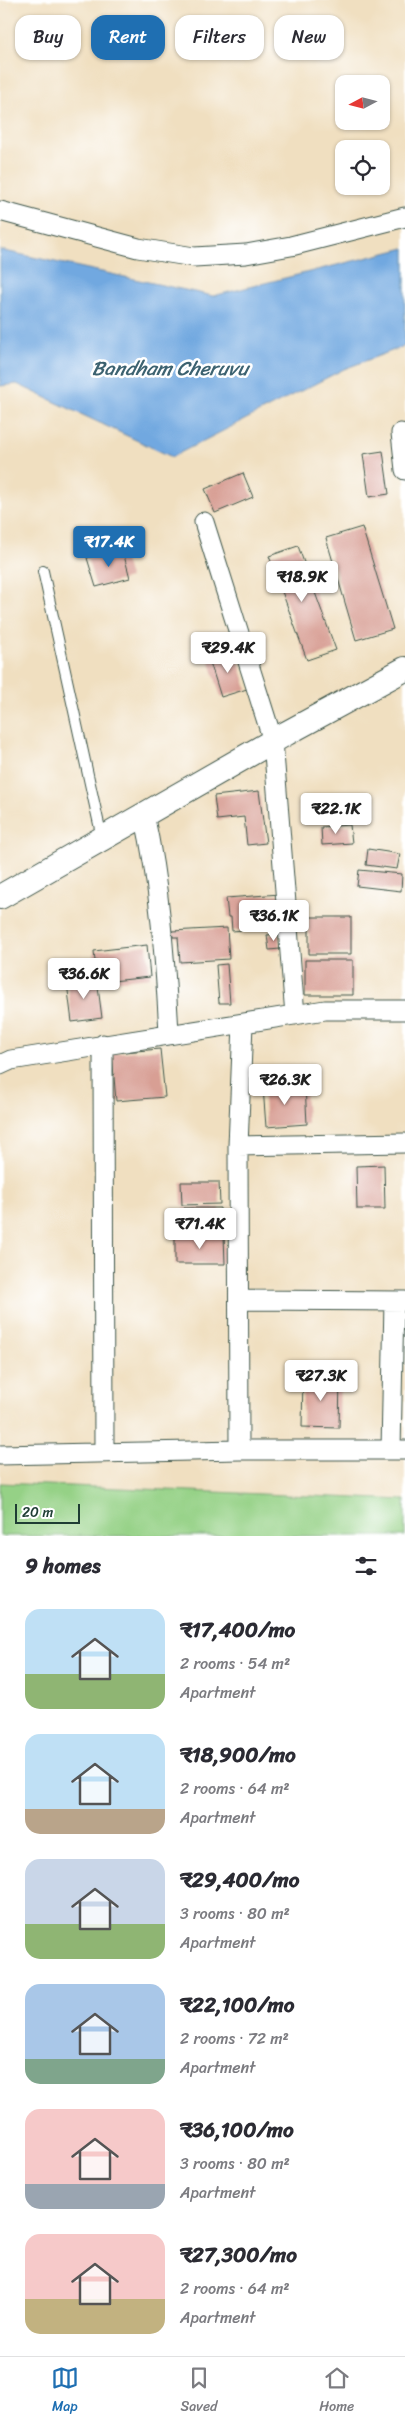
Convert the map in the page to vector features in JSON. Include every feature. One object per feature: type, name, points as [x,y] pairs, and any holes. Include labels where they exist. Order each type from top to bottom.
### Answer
[{"type":"street","points":[[0,211],[138,248],[194,257],[246,254],[282,248],[405,217]]},
{"type":"street","points":[[401,433],[405,470]]},
{"type":"street","points":[[204,522],[273,741],[295,1015]]},
{"type":"street","points":[[0,896],[273,741],[405,669]]},
{"type":"street","points":[[144,814],[154,860],[164,942],[169,1033]]},
{"type":"street","points":[[0,1065],[11,1060],[103,1044],[325,1010],[405,1010]]},
{"type":"street","points":[[239,1450],[238,1146],[243,1024]]},
{"type":"street","points":[[103,1044],[104,1453]]},
{"type":"street","points":[[238,1146],[405,1143]]},
{"type":"street","points":[[0,1455],[6,1457],[239,1450],[398,1450],[400,1301],[239,1300]]},
{"type":"lane","points":[[43,571],[102,838]]},
{"type":"green space","points":[[0,1483],[405,1500],[405,1536],[0,1536]]},
{"type":"water","name":"Bandham Cheruvu","points":[[405,248],[405,346],[344,369],[172,457],[17,384],[0,386],[0,250],[213,296]]},
{"type":"building","points":[[383,451],[389,494],[369,497],[363,454]]},
{"type":"building","points":[[243,473],[253,497],[215,513],[205,489]]},
{"type":"building","points":[[362,527],[393,629],[356,640],[326,538]]},
{"type":"building","points":[[298,546],[336,650],[307,660],[269,556]]},
{"type":"building","points":[[122,548],[130,578],[96,587],[87,558]]},
{"type":"building","points":[[235,650],[247,689],[221,697],[209,659]]},
{"type":"building","points":[[259,791],[266,843],[247,845],[244,817],[217,820],[214,796]]},
{"type":"building","points":[[350,825],[352,843],[322,845],[321,827]]},
{"type":"building","points":[[368,849],[400,854],[397,869],[366,865]]},
{"type":"building","points":[[359,870],[402,874],[401,891],[357,886]]},
{"type":"building","points":[[280,894],[282,927],[232,931],[231,917],[228,917],[226,898]]},
{"type":"building","points":[[309,917],[351,917],[351,954],[309,954]]},
{"type":"building","points":[[227,928],[229,959],[180,962],[178,937],[173,937],[172,931]]},
{"type":"building","points":[[279,934],[280,949],[269,950],[267,935]]},
{"type":"building","points":[[147,945],[150,977],[103,982],[101,961],[95,961],[94,951]]},
{"type":"building","points":[[305,960],[353,960],[353,995],[305,995]]},
{"type":"building","points":[[227,964],[230,1003],[219,1003],[216,965]]},
{"type":"building","points":[[97,979],[102,1018],[72,1022],[67,983]]},
{"type":"building","points":[[160,1049],[165,1097],[116,1101],[112,1053]]},
{"type":"building","points":[[305,1085],[307,1124],[266,1127],[263,1087]]},
{"type":"building","points":[[384,1165],[385,1209],[357,1209],[356,1166]]},
{"type":"building","points":[[181,1182],[219,1182],[220,1204],[182,1205]]},
{"type":"building","points":[[184,1208],[220,1208],[220,1232],[184,1233]]},
{"type":"building","points":[[224,1235],[225,1264],[175,1264],[175,1236]]},
{"type":"building","points":[[303,1376],[340,1377],[339,1428],[302,1427]]}]
